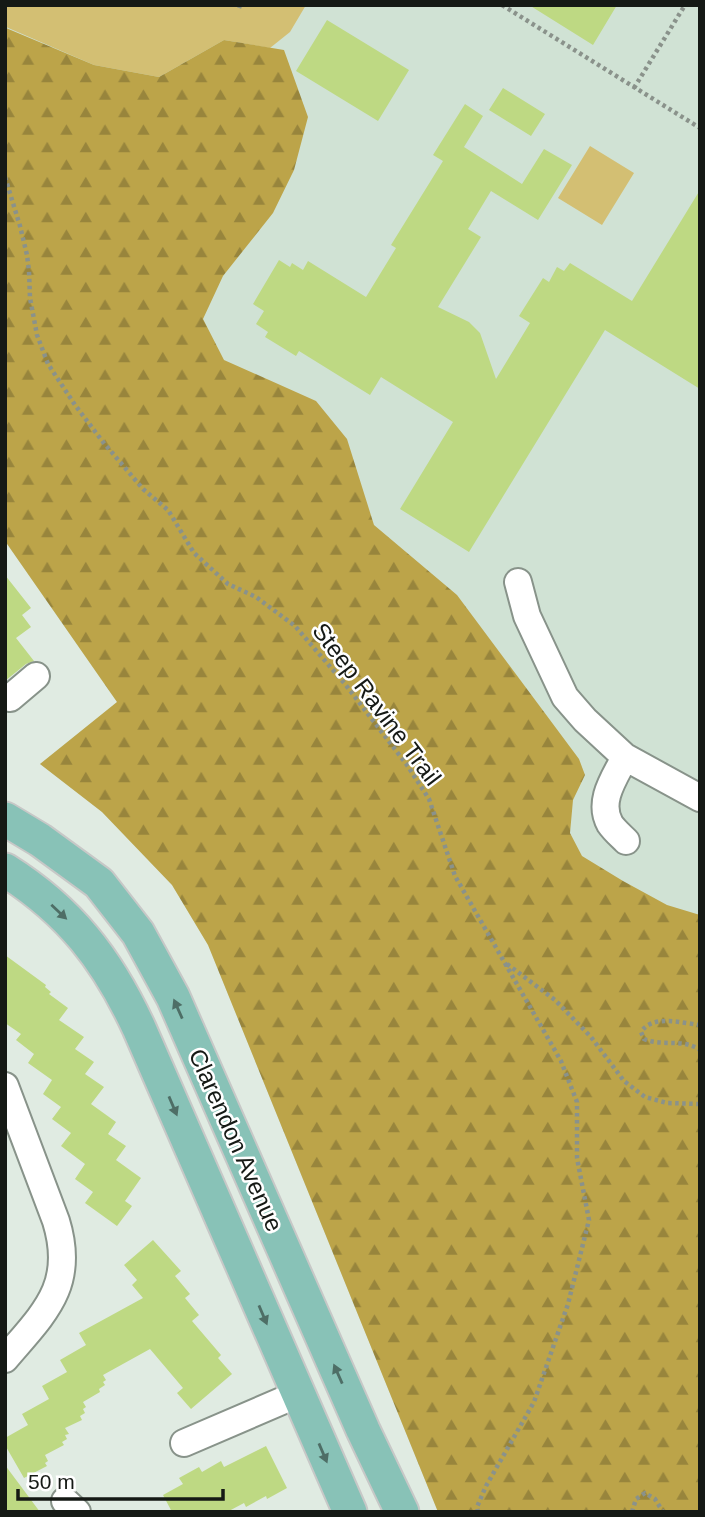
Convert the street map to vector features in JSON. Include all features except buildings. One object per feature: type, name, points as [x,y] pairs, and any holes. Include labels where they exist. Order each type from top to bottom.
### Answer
[{"type":"main road","name":"Clarendon Avenue","points":[[5,819],[99,883],[138,933],[173,997],[363,1430],[402,1512]]},
{"type":"main road","name":"Clarendon Avenue","points":[[5,870],[40,894],[73,925],[98,955],[121,991],[350,1512]]},
{"type":"main road","points":[[314,1319],[298,1394],[363,1430]]},
{"type":"street","points":[[518,582],[527,616],[565,697],[585,720],[625,757],[700,798]]},
{"type":"street","points":[[5,697],[10,698],[36,676]]},
{"type":"street","points":[[625,757],[609,788],[605,805],[610,824],[626,841]]},
{"type":"street","points":[[5,1086],[56,1221],[63,1258],[60,1280],[50,1305],[5,1359]]},
{"type":"street","points":[[184,1443],[298,1394]]},
{"type":"path","points":[[502,5],[700,128]]},
{"type":"path","points":[[634,88],[685,5]]},
{"type":"path","name":"Steep Ravine Trail","points":[[5,177],[27,255],[30,298],[37,335],[48,364],[103,442],[144,489],[168,510],[194,553],[228,584],[256,597],[295,625],[345,684],[407,765],[429,799],[454,876],[561,1061],[577,1102],[577,1158],[589,1220],[568,1304],[534,1402],[486,1486],[477,1507],[478,1512]]},
{"type":"path","points":[[503,961],[555,1000],[591,1037],[624,1081],[645,1097],[667,1103],[700,1104]]},
{"type":"path","points":[[700,1025],[650,1022],[641,1032],[644,1039],[651,1042],[693,1045],[700,1050]]},
{"type":"path","points":[[632,1512],[636,1499],[645,1493],[655,1499],[663,1512]]},
{"type":"shaded area","points":[[5,5],[700,5],[700,1512],[438,1512],[208,945],[172,885],[102,812],[40,764],[117,702],[5,541]]},
{"type":"shaded area","points":[[5,5],[306,5],[290,32],[270,48],[224,40],[159,77],[94,65],[6,27]]},
{"type":"shaded area","points":[[590,146],[634,173],[602,225],[558,198]]},
{"type":"green space","points":[[5,24],[6,28],[94,65],[159,77],[224,40],[284,50],[308,117],[294,170],[273,213],[223,276],[203,319],[224,360],[316,401],[347,439],[374,525],[457,595],[579,759],[585,775],[573,800],[570,833],[582,856],[667,905],[700,915],[700,1512],[438,1512],[208,945],[172,885],[102,812],[40,764],[117,702],[5,541]]}]
